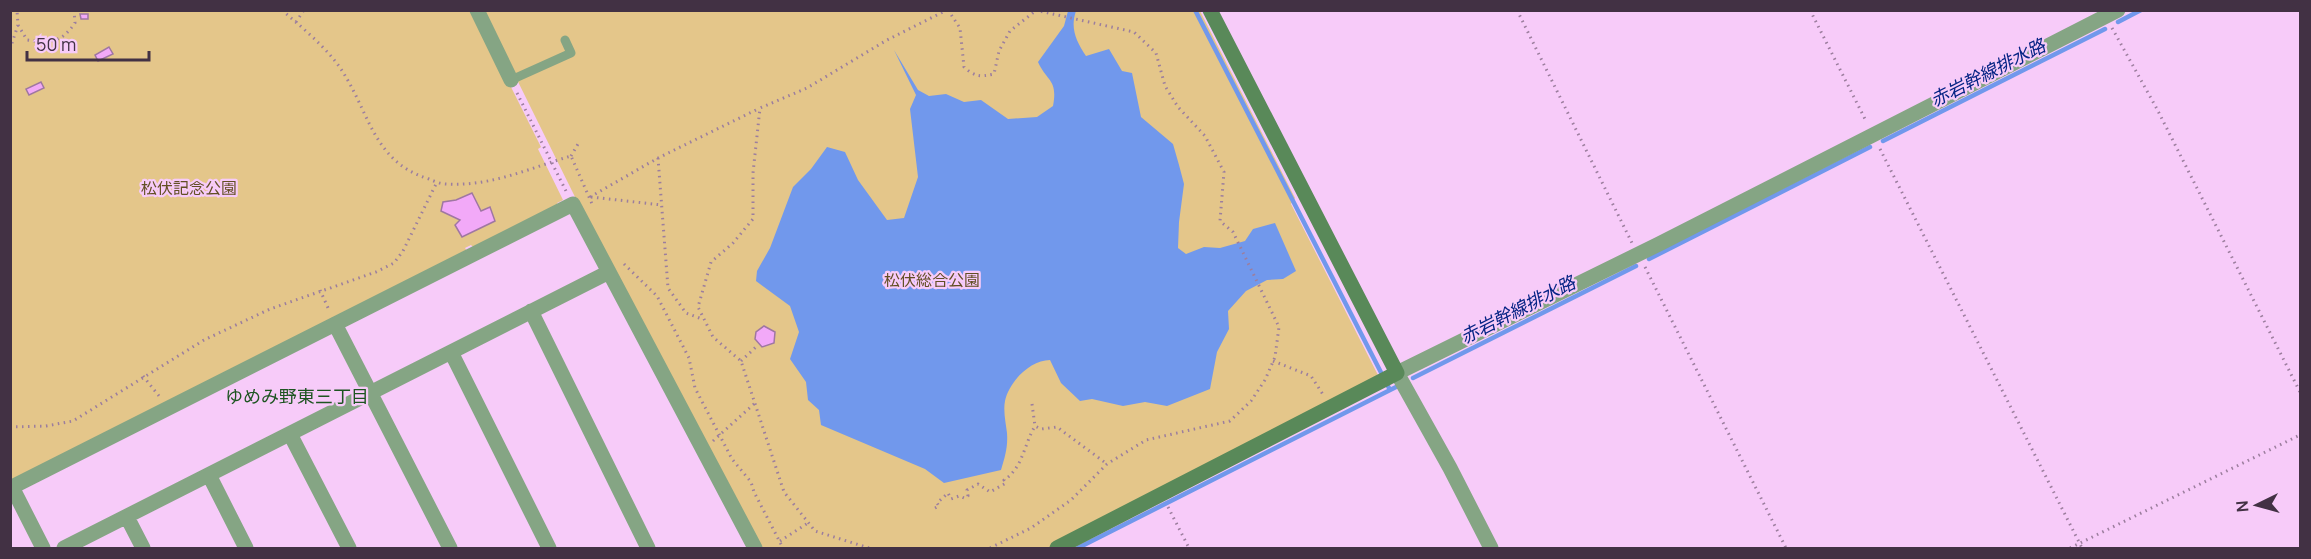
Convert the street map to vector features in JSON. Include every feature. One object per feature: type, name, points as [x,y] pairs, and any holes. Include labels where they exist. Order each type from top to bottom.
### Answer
[{"type":"street","points":[[477,10],[511,80]]},
{"type":"street","points":[[1210,10],[1397,373],[1450,468],[1491,549]]},
{"type":"street","points":[[1057,549],[1397,373],[2112,14]]},
{"type":"street","points":[[43,549],[11,487],[573,204],[755,549]]},
{"type":"street","points":[[64,549],[609,272]]},
{"type":"street","points":[[531,311],[648,549]]},
{"type":"street","points":[[335,324],[450,549]]},
{"type":"street","points":[[452,352],[549,549]]},
{"type":"street","points":[[290,434],[349,549]]},
{"type":"street","points":[[209,475],[246,549]]},
{"type":"street","points":[[127,517],[143,549]]},
{"type":"lane","points":[[511,80],[571,53],[565,40]]},
{"type":"path","points":[[10,49],[18,26],[17,10]]},
{"type":"path","points":[[18,26],[27,40],[48,42],[66,36],[75,23],[74,10]]},
{"type":"path","points":[[282,10],[336,62],[356,96],[373,134],[391,158],[413,175],[445,184],[515,176],[571,156],[578,144]]},
{"type":"path","points":[[296,22],[304,10]]},
{"type":"path","points":[[590,197],[658,158],[760,108],[807,88],[886,40],[947,10],[960,28],[964,67],[971,74],[980,77],[994,74],[999,51],[1010,31],[1035,11],[1134,32],[1156,53],[1165,86],[1178,107],[1205,136],[1224,172],[1220,221],[1233,232],[1279,327],[1274,360],[1265,380],[1251,401],[1230,421],[1146,440],[1107,464],[1071,500],[1031,528],[990,549]]},
{"type":"path","points":[[1517,10],[1786,549]]},
{"type":"path","points":[[1810,10],[2082,549]]},
{"type":"path","points":[[2112,14],[2157,109],[2301,392]]},
{"type":"path","points":[[511,80],[573,204]]},
{"type":"path","points":[[760,108],[753,173],[753,219],[733,243],[711,262],[698,307],[713,337],[741,361],[784,492],[815,531],[869,549]]},
{"type":"path","points":[[571,156],[596,215]]},
{"type":"path","points":[[658,158],[668,288],[686,313],[704,320]]},
{"type":"path","points":[[10,427],[46,426],[73,421],[204,340],[270,309],[376,272],[394,263],[403,251],[437,182]]},
{"type":"path","points":[[590,197],[662,205]]},
{"type":"path","points":[[618,256],[657,296],[689,358],[695,388],[732,459],[752,482],[754,492],[783,549]]},
{"type":"path","points":[[320,290],[335,324]]},
{"type":"path","points":[[741,361],[756,347]]},
{"type":"path","points":[[1274,360],[1311,376],[1332,407]]},
{"type":"path","points":[[143,376],[168,408]]},
{"type":"path","points":[[721,436],[755,403]]},
{"type":"path","points":[[935,508],[948,493],[951,499],[959,496],[964,498],[968,496],[967,490],[978,484],[990,492],[1006,483],[1004,480],[1012,475],[1021,462],[1028,437],[1035,426],[1032,404]]},
{"type":"path","points":[[1035,426],[1041,429],[1057,427],[1107,464]]},
{"type":"path","points":[[2070,549],[2301,435]]},
{"type":"path","points":[[1169,509],[1189,549]]},
{"type":"path","points":[[780,541],[808,523]]},
{"type":"green space","name":"松伏記念公園","points":[[11,11],[473,11],[541,147],[538,149],[563,200],[557,203],[559,208],[474,248],[471,245],[465,248],[467,251],[11,481]]},
{"type":"green space","name":"松伏総合公園","points":[[483,11],[1200,11],[1295,198],[1291,204],[1381,381],[1055,548],[760,548],[577,201]]},
{"type":"water","points":[[1068,11],[1076,11],[1075,34],[1086,56],[1109,49],[1122,71],[1132,73],[1141,117],[1173,144],[1184,184],[1178,248],[1186,254],[1204,247],[1220,248],[1245,241],[1253,229],[1275,223],[1296,271],[1283,279],[1267,280],[1246,291],[1228,311],[1229,329],[1217,352],[1210,389],[1167,406],[1145,402],[1123,406],[1092,399],[1080,401],[1061,383],[1050,360],[1042,361],[1022,373],[1007,394],[1004,409],[1007,443],[1001,470],[944,483],[925,469],[821,425],[819,410],[808,400],[806,382],[790,359],[799,332],[790,306],[756,281],[757,271],[770,248],[793,187],[811,169],[827,147],[845,152],[858,180],[887,220],[904,218],[918,177],[910,109],[916,95],[894,50],[918,90],[929,96],[946,94],[964,102],[981,100],[1008,119],[1037,117],[1053,106],[1054,97],[1053,85],[1038,62],[1064,26]]},
{"type":"building","points":[[80,14],[88,14],[88,19],[81,19]]},
{"type":"building","points":[[109,47],[113,54],[98,61],[95,55]]},
{"type":"building","points":[[41,82],[44,88],[29,95],[26,89]]},
{"type":"building","points":[[472,193],[481,211],[490,207],[495,221],[462,237],[455,225],[460,220],[441,211],[443,202],[456,200]]},
{"type":"building","points":[[764,326],[775,332],[774,343],[762,347],[755,339],[756,332]]},
{"type":"waterway","points":[[1195,10],[1390,390]]},
{"type":"waterway","name":"赤岩幹線排水路","points":[[2118,22],[2141,10]]},
{"type":"waterway","name":"赤岩幹線排水路","points":[[1883,141],[2105,29]]},
{"type":"waterway","name":"赤岩幹線排水路","points":[[1649,259],[1870,147]]},
{"type":"waterway","name":"赤岩幹線排水路","points":[[1413,378],[1636,266]]},
{"type":"waterway","points":[[1078,548],[1398,386]]},
{"type":"district","name":"ゆめみ野東三丁目","points":[[297,397]]}]
